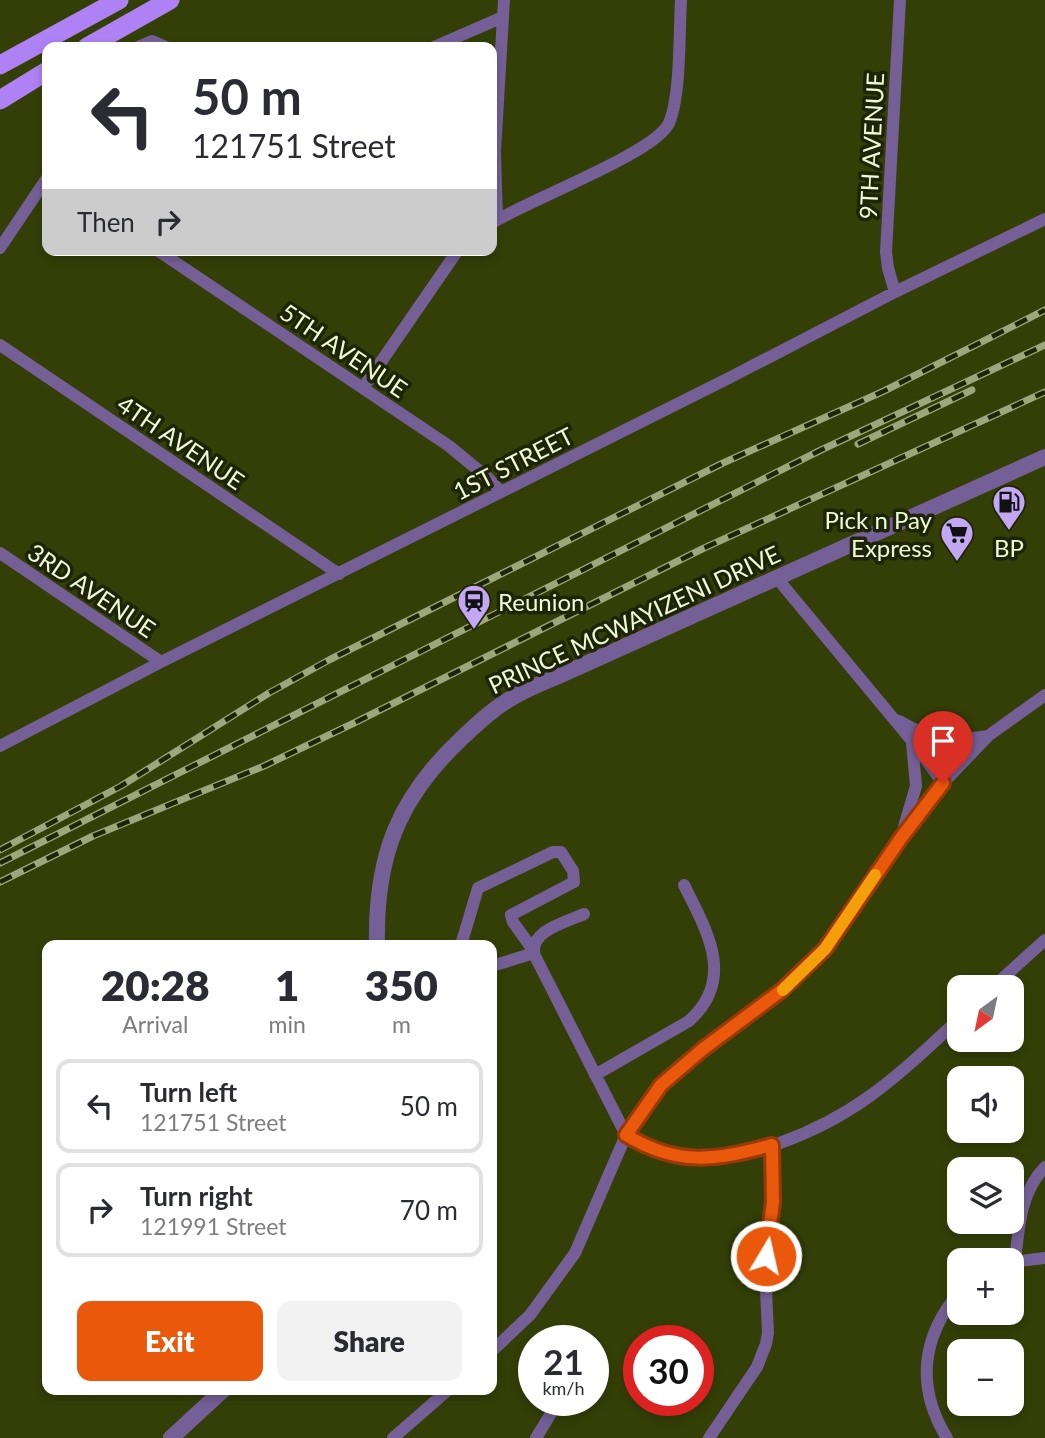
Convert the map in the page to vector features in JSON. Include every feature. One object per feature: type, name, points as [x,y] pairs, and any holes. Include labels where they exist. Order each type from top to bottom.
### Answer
[{"type":"main road","points":[[0,65],[119,0]]},
{"type":"main road","points":[[96,42],[170,0]]},
{"type":"main road","points":[[0,100],[42,74]]},
{"type":"street","points":[[497,118],[504,0]]},
{"type":"street","points":[[497,220],[639,150],[664,134],[675,100],[681,0]]},
{"type":"street","name":"9TH AVENUE","points":[[895,292],[886,253],[900,0]]},
{"type":"street","points":[[446,42],[503,17]]},
{"type":"street","points":[[0,248],[42,185]]},
{"type":"street","name":"1ST STREET","points":[[0,746],[161,662],[1045,219]]},
{"type":"street","name":"5TH AVENUE","points":[[166,256],[449,446],[501,492]]},
{"type":"street","points":[[363,388],[454,256]]},
{"type":"street","name":"4TH AVENUE","points":[[0,345],[339,574]]},
{"type":"street","name":"PRINCE MCWAYIZENI DRIVE","points":[[377,940],[380,882],[384,861],[400,815],[430,771],[481,720],[515,696],[1045,457]]},
{"type":"street","name":"3RD AVENUE","points":[[0,553],[161,662]]},
{"type":"street","points":[[776,577],[912,741],[943,783]]},
{"type":"street","points":[[497,1346],[530,1315],[575,1253],[592,1219],[626,1135],[661,1085],[703,1049],[782,990],[825,949],[901,838],[943,783],[988,736],[1045,695]]},
{"type":"street","points":[[892,718],[919,733],[937,739],[958,741],[988,736]]},
{"type":"street","points":[[901,838],[916,786],[912,741]]},
{"type":"street","points":[[463,940],[479,888],[553,852],[561,852],[573,871],[574,882],[511,915],[513,922],[533,952],[626,1135],[654,1150],[694,1158],[724,1157],[772,1145],[832,1119],[871,1096],[947,1029]]},
{"type":"street","points":[[594,1075],[689,1021],[702,1010],[709,998],[714,974],[712,947],[684,885]]},
{"type":"street","points":[[533,952],[536,941],[545,932],[584,914]]},
{"type":"street","points":[[1006,975],[1045,940]]},
{"type":"street","points":[[497,964],[533,952]]},
{"type":"street","points":[[709,1438],[757,1367],[766,1344],[768,1333],[765,1267],[773,1202],[772,1145]]},
{"type":"street","points":[[1016,1248],[1024,1203],[1032,1183],[1045,1167]]},
{"type":"street","points":[[1024,1261],[1045,1258]]},
{"type":"street","points":[[947,1310],[937,1324],[926,1364],[931,1406],[947,1438]]},
{"type":"street","points":[[172,1438],[218,1395]]},
{"type":"street","points":[[393,1438],[442,1395]]},
{"type":"street","points":[[536,1438],[549,1416]]},
{"type":"railway","points":[[0,850],[121,786],[269,693],[329,660],[723,463],[884,391],[1045,310]]},
{"type":"railway","points":[[0,863],[821,450],[1045,345]]},
{"type":"railway","points":[[858,444],[972,390]]},
{"type":"railway","points":[[0,882],[93,836],[264,766],[702,549],[1045,392]]},
{"type":"slow traffic","points":[[783,990],[825,949],[875,875]]},
{"type":"place","name":"BP","points":[[1009,532]]},
{"type":"place","name":"Pick n Pay Express","points":[[957,563]]},
{"type":"place","name":"Reunion","points":[[474,631]]},
{"type":"route","points":[[766,1256],[773,1202],[772,1145],[717,1158],[679,1157],[654,1150],[626,1135],[661,1085],[703,1049],[767,1003],[825,949],[901,838],[943,783]]}]
